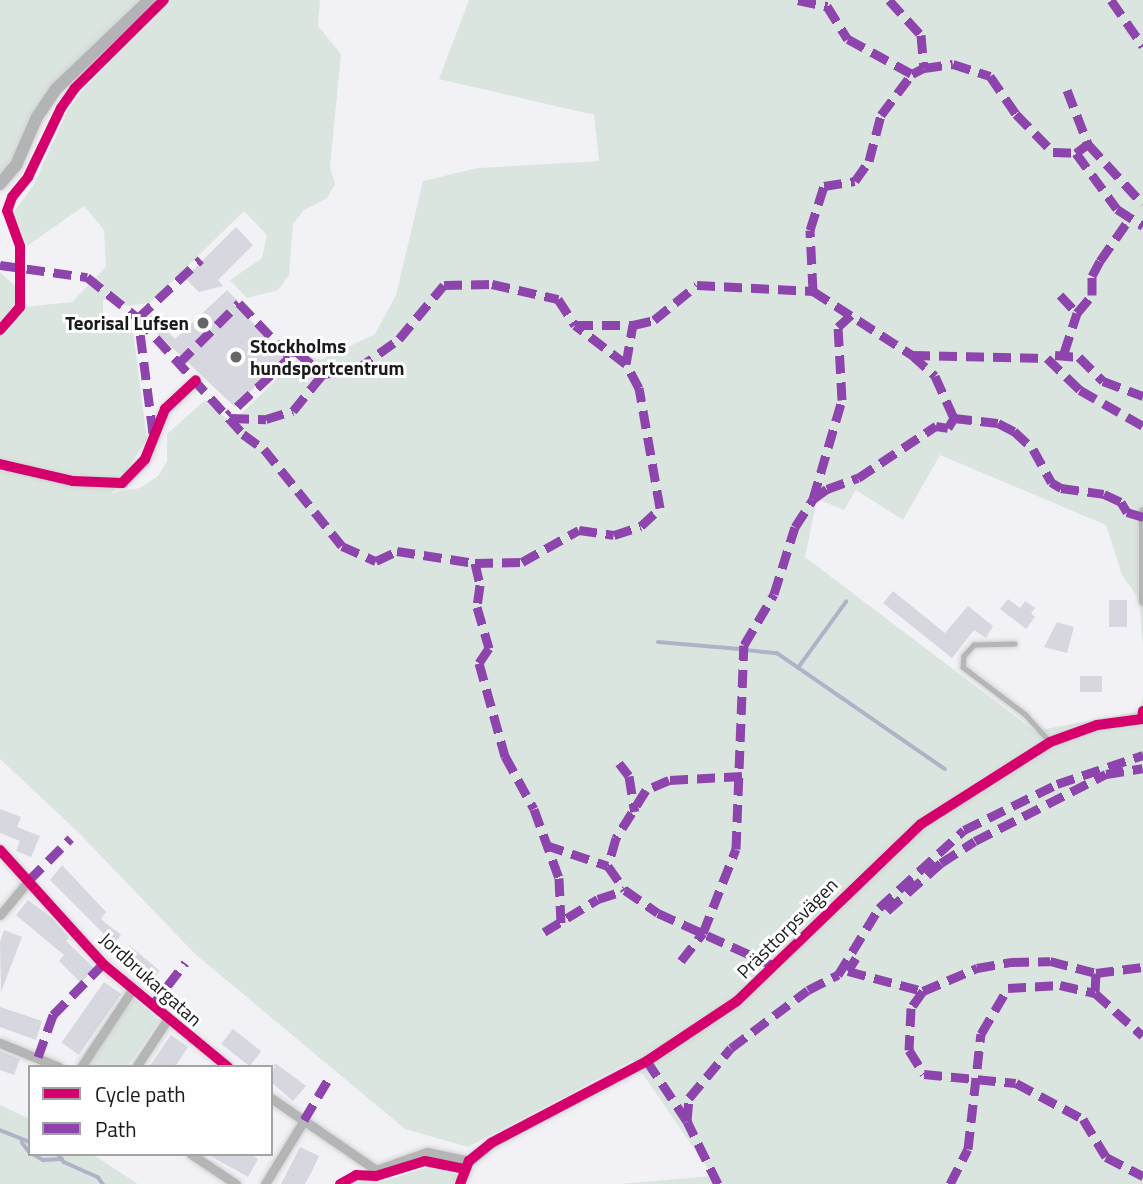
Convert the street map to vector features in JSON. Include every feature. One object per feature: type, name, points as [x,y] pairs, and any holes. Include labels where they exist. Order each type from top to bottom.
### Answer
[{"type":"street","points":[[0,184],[16,165],[37,117],[56,89],[149,0]]},
{"type":"street","points":[[0,464],[92,484],[122,483],[145,459],[165,409],[196,380]]},
{"type":"street","points":[[1143,511],[1143,601]]},
{"type":"street","name":"Prästtorpsvägen","points":[[469,1161],[523,1124],[647,1061],[737,1001],[921,824],[1050,742],[1097,725],[1142,719],[1143,711]]},
{"type":"street","name":"Jordbrukargatan","points":[[0,850],[103,964],[167,1020],[225,1065]]},
{"type":"street","points":[[0,915],[29,880]]},
{"type":"street","points":[[82,1065],[132,990]]},
{"type":"street","points":[[137,1065],[167,1020]]},
{"type":"street","points":[[0,1043],[54,1065]]},
{"type":"street","points":[[273,1099],[376,1170],[428,1152],[469,1161],[460,1184]]},
{"type":"street","points":[[265,1184],[304,1120]]},
{"type":"street","points":[[194,1156],[236,1184]]},
{"type":"lane","points":[[1015,644],[974,645],[964,656],[963,667],[1025,714],[1050,742]]},
{"type":"shaded area","points":[[0,0],[142,0],[53,86],[0,178]]},
{"type":"shaded area","points":[[169,0],[320,0],[318,26],[341,54],[330,167],[335,184],[327,198],[304,210],[293,224],[289,275],[278,290],[247,298],[230,280],[262,258],[267,235],[244,211],[150,303],[126,306],[103,299],[103,317],[110,325],[132,323],[147,439],[112,493],[140,488],[158,476],[167,461],[167,434],[205,400],[232,423],[302,354],[321,360],[375,334],[396,295],[423,181],[478,168],[599,161],[594,115],[439,79],[469,0],[1143,0],[1143,649],[1139,599],[1122,575],[1106,525],[940,455],[903,520],[856,490],[844,510],[817,499],[805,557],[1035,731],[1140,711],[1143,695],[1143,1184],[619,1184],[713,1176],[633,1060],[468,1147],[405,1129],[195,954],[77,831],[0,759],[0,272],[16,287],[23,307],[72,302],[106,267],[104,230],[84,206],[27,246],[13,213],[33,186],[67,111],[83,89]]},
{"type":"shaded area","points":[[134,999],[159,1021],[128,1065],[85,1065]]},
{"type":"shaded area","points":[[0,1105],[28,1118],[28,1156],[95,1156],[138,1184],[0,1184]]},
{"type":"shaded area","points":[[430,1166],[458,1174],[454,1184],[346,1184],[358,1179],[387,1180]]},
{"type":"building","points":[[236,227],[253,245],[218,280],[223,286],[199,292],[185,278]]},
{"type":"building","name":"Stockholms hundsportcentrum","points":[[227,290],[238,301],[234,304],[286,356],[235,407],[144,321],[151,315],[175,339]]},
{"type":"building","points":[[893,591],[945,633],[968,606],[993,626],[986,638],[974,630],[952,658],[883,603]]},
{"type":"building","points":[[1008,599],[1020,608],[1025,601],[1035,608],[1031,613],[1035,617],[1026,629],[1000,609]]},
{"type":"building","points":[[1109,600],[1127,600],[1127,627],[1109,627]]},
{"type":"building","points":[[1057,622],[1074,627],[1067,653],[1044,647]]},
{"type":"building","points":[[1080,676],[1102,676],[1102,692],[1080,692]]},
{"type":"building","points":[[0,809],[21,817],[17,827],[40,836],[31,857],[16,851],[20,841],[0,833]]},
{"type":"building","points":[[62,865],[106,912],[101,919],[121,935],[109,950],[100,943],[106,936],[50,880]]},
{"type":"building","points":[[28,900],[52,918],[69,938],[66,941],[94,968],[81,983],[59,961],[64,955],[16,915]]},
{"type":"building","points":[[4,930],[22,937],[1,992],[0,942]]},
{"type":"building","points":[[129,945],[160,971],[147,986],[116,960]]},
{"type":"building","points":[[104,982],[121,994],[79,1055],[62,1043]]},
{"type":"building","points":[[0,1007],[42,1021],[36,1040],[0,1027]]},
{"type":"building","points":[[233,1029],[261,1051],[248,1065],[221,1044]]},
{"type":"building","points":[[171,1035],[188,1047],[176,1065],[150,1065]]},
{"type":"building","points":[[0,1051],[20,1059],[14,1075],[0,1070]]},
{"type":"building","points":[[275,1063],[306,1086],[293,1101],[273,1084]]},
{"type":"building","points":[[300,1147],[319,1156],[312,1171],[305,1184],[281,1184]]},
{"type":"building","points":[[211,1156],[253,1156],[258,1159],[248,1177]]},
{"type":"waterway","points":[[798,668],[846,602]]},
{"type":"waterway","points":[[658,642],[740,649]]},
{"type":"waterway","points":[[746,650],[777,653],[945,769]]},
{"type":"waterway","points":[[0,1130],[28,1141]]},
{"type":"waterway","points":[[22,1142],[28,1150]]},
{"type":"waterway","points":[[36,1156],[43,1160],[62,1159]]},
{"type":"waterway","points":[[60,1156],[64,1162],[98,1177],[103,1184]]},
{"type":"marked path","points":[[798,0],[827,6],[848,39],[912,74]]},
{"type":"marked path","points":[[889,0],[921,35],[924,68]]},
{"type":"marked path","points":[[1111,0],[1143,46]]},
{"type":"marked path","points":[[813,291],[810,230],[824,186],[855,181],[869,161],[881,115],[912,74],[924,68],[953,64],[990,76],[1016,114],[1053,152],[1076,153],[1088,144],[1143,204]]},
{"type":"marked path","points":[[1067,90],[1088,144]]},
{"type":"marked path","points":[[1076,153],[1117,209],[1143,226]]},
{"type":"marked path","points":[[1064,353],[1077,313],[1092,295],[1092,276],[1130,218]]},
{"type":"marked path","points":[[153,433],[138,318],[201,259]]},
{"type":"marked path","points":[[0,265],[87,277],[138,318],[243,434],[264,449],[342,546],[376,561],[397,551],[475,563],[522,562],[579,530],[614,535],[641,526],[660,508],[639,388],[626,364],[575,325]]},
{"type":"marked path","points":[[231,418],[266,419],[293,411],[323,374],[357,369],[399,339],[444,285],[492,284],[558,299],[575,325],[633,325],[654,320],[697,285],[813,291],[912,355],[1047,358],[1080,390],[1143,426]]},
{"type":"marked path","points":[[1060,295],[1077,313]]},
{"type":"marked path","points":[[179,363],[239,303],[290,357],[228,415]]},
{"type":"marked path","points":[[813,499],[842,400],[838,327],[851,315]]},
{"type":"marked path","points":[[626,364],[633,325]]},
{"type":"marked path","points":[[285,351],[297,352],[323,374]]},
{"type":"marked path","points":[[912,355],[935,376],[954,418],[998,423],[1014,431],[1033,449],[1051,482],[1061,488],[1104,494],[1121,502],[1127,512],[1143,517]]},
{"type":"marked path","points":[[1055,355],[1079,357],[1103,381],[1143,396]]},
{"type":"marked path","points":[[681,961],[703,933],[736,849],[744,645],[774,594],[795,527],[813,499],[827,489],[858,478],[936,426],[948,428],[954,418]]},
{"type":"marked path","points":[[475,563],[480,585],[477,607],[489,648],[479,663],[505,756],[534,809],[559,878],[561,924]]},
{"type":"marked path","points":[[718,1184],[687,1121],[689,1098],[731,1048],[808,990],[838,975],[879,908],[964,830],[1057,784],[1143,755]]},
{"type":"marked path","points":[[619,763],[629,776],[635,812]]},
{"type":"marked path","points":[[887,911],[941,863],[975,841],[1106,774],[1143,768]]},
{"type":"marked path","points":[[742,776],[669,780],[646,790],[616,838],[608,866],[625,890],[658,913],[777,967]]},
{"type":"marked path","points":[[29,880],[71,838]]},
{"type":"marked path","points":[[546,845],[608,866]]},
{"type":"marked path","points":[[544,932],[598,899],[625,890]]},
{"type":"marked path","points":[[856,958],[848,971],[923,991],[977,968],[1011,962],[1050,961],[1096,973],[1143,967]]},
{"type":"marked path","points":[[151,1007],[185,963]]},
{"type":"marked path","points":[[38,1057],[53,1015],[103,964]]},
{"type":"marked path","points":[[1096,973],[1095,993],[1143,1036]]},
{"type":"marked path","points":[[950,1184],[968,1149],[981,1034],[1008,988],[1060,985],[1095,993]]},
{"type":"marked path","points":[[923,991],[911,1008],[909,1050],[924,1074],[1016,1083],[1083,1119],[1106,1157],[1143,1176]]},
{"type":"marked path","points":[[647,1061],[687,1121]]},
{"type":"marked path","points":[[304,1120],[329,1078]]},
{"type":"cycle path","points":[[0,330],[20,307],[20,246],[7,211],[12,197],[28,177],[61,108],[75,88],[164,0]]},
{"type":"cycle path","points":[[0,464],[73,481],[122,483],[145,459],[165,409],[196,380]]},
{"type":"cycle path","points":[[460,1184],[469,1161],[491,1143],[647,1061],[737,1001],[921,824],[1050,742],[1097,725],[1142,719],[1143,711]]},
{"type":"cycle path","points":[[0,850],[103,964],[226,1065]]},
{"type":"cycle path","points":[[340,1184],[356,1175],[376,1176],[425,1161],[465,1169]]},
{"type":"place","name":"Teorisal Lufsen","points":[[203,323]]},
{"type":"place","name":"Stockholms hundsportcentrum","points":[[236,357]]}]
